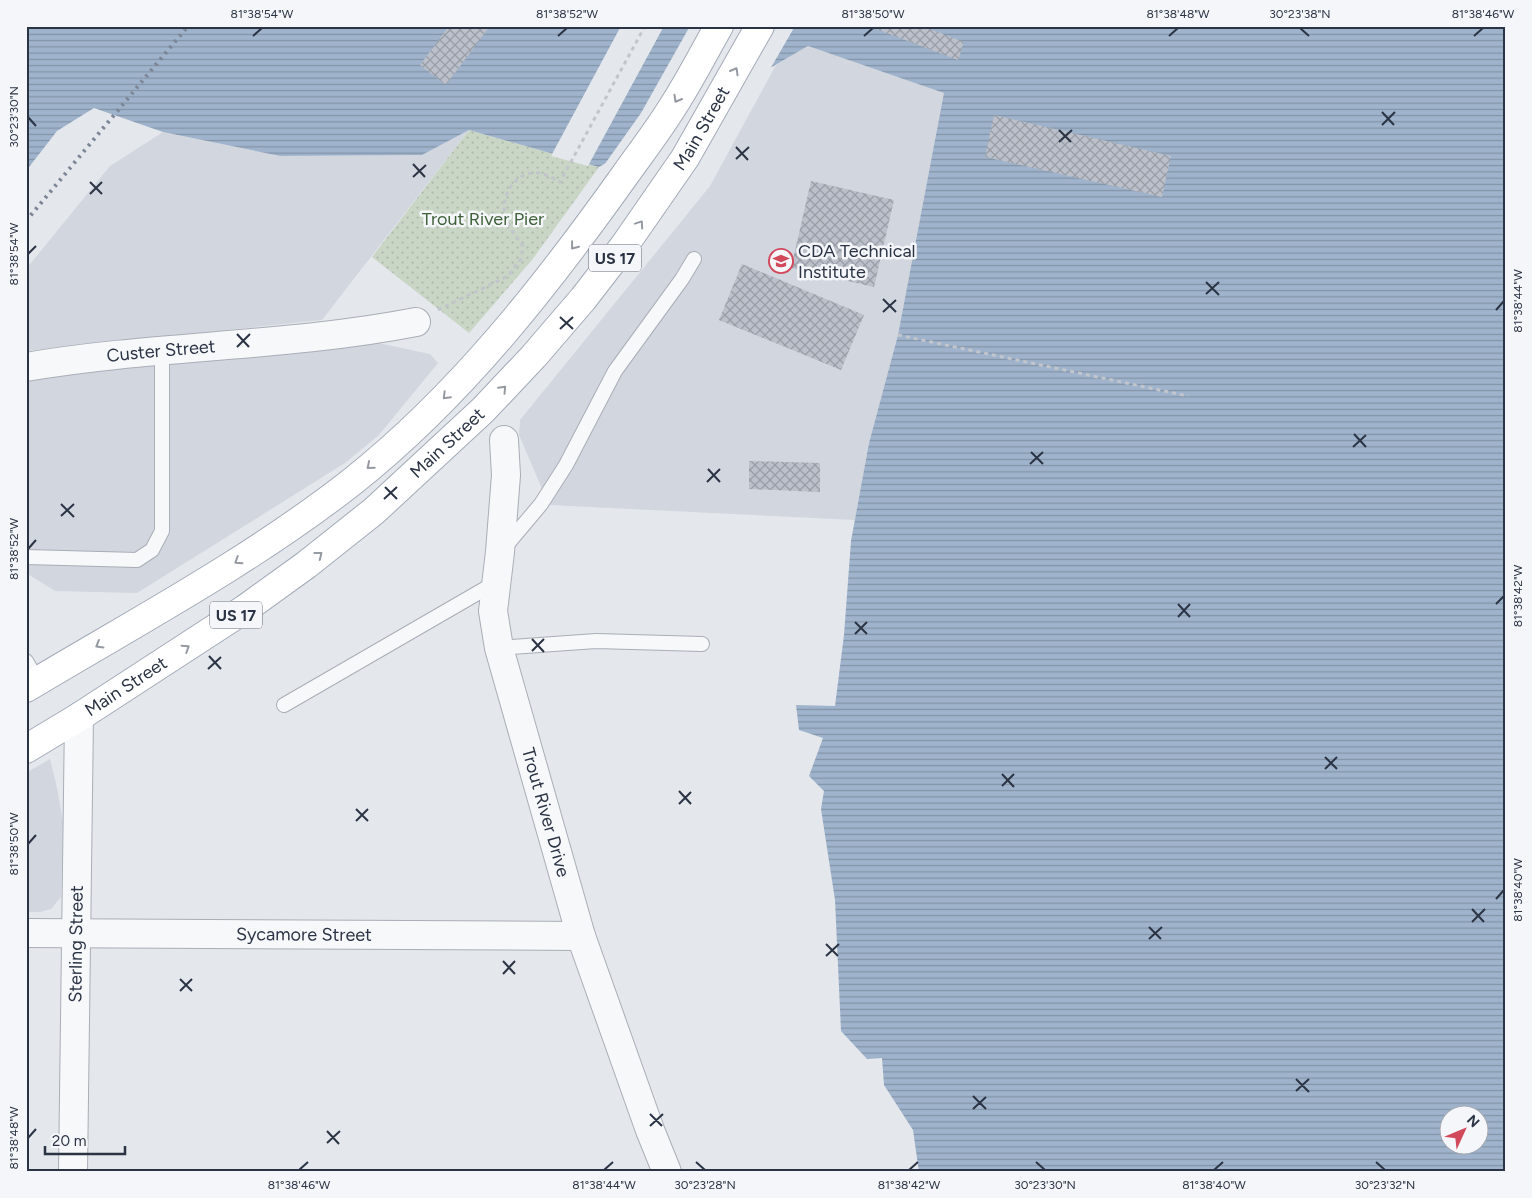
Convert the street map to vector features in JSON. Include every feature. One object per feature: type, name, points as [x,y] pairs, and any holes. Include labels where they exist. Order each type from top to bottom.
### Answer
[{"type":"main road","name":"Main Street","points":[[30,677],[230,566],[286,530],[352,481],[407,435],[459,382],[502,334],[585,232],[670,112],[719,26]]},
{"type":"main road","name":"Main Street","points":[[26,749],[79,717],[245,609],[299,570],[374,511],[483,410],[534,356],[583,299],[624,246],[685,158],[760,26]]},
{"type":"street","name":"Custer Street","points":[[26,367],[162,351],[372,331],[416,322]]},
{"type":"street","name":"Trout River Drive","points":[[504,440],[506,475],[493,611],[498,648],[581,936],[650,1130],[667,1172]]},
{"type":"street","name":"Sterling Street","points":[[73,1172],[79,717]]},
{"type":"street","name":"Sycamore Street","points":[[26,933],[581,936]]},
{"type":"lane","points":[[500,552],[541,504],[566,465],[615,370],[682,280],[694,259]]},
{"type":"lane","points":[[26,556],[137,560],[152,550],[162,531],[162,351]]},
{"type":"lane","points":[[284,705],[495,583]]},
{"type":"lane","points":[[498,648],[596,641],[702,644]]},
{"type":"path","points":[[416,322],[508,276],[521,259],[523,246],[513,233],[505,215],[505,199],[514,183],[528,173],[540,173],[560,182],[645,26]]},
{"type":"path","points":[[898,335],[1188,396]]},
{"type":"shaded area","name":"CDA Technical Institute","points":[[808,46],[945,93],[898,335],[869,443],[855,520],[549,505],[519,435],[520,420],[710,186],[776,65]]},
{"type":"shaded area","points":[[469,130],[322,320],[26,351],[26,269],[110,166],[163,132],[280,156],[422,155]]},
{"type":"shaded area","points":[[378,343],[430,354],[438,363],[379,435],[345,463],[137,593],[55,591],[26,573],[26,380],[43,376]]},
{"type":"shaded area","points":[[50,759],[63,822],[61,897],[51,909],[40,912],[26,912],[26,773]]},
{"type":"green space","name":"Trout River Pier","points":[[469,130],[599,167],[532,260],[469,333],[372,257]]},
{"type":"water","points":[[26,26],[1506,26],[1506,1172],[919,1172],[913,1130],[884,1085],[882,1058],[867,1059],[841,1031],[835,900],[821,809],[824,791],[809,776],[823,738],[799,730],[796,705],[835,706],[844,635],[851,541],[869,443],[898,335],[944,93],[808,46],[599,167],[469,130],[422,155],[280,156],[163,132],[94,108],[57,131],[26,171]]},
{"type":"pier","points":[[621,26],[664,26],[588,166],[551,156]]},
{"type":"pier","points":[[690,26],[795,26],[769,71],[602,168],[641,113]]},
{"type":"building","points":[[449,26],[490,26],[446,85],[420,65]]},
{"type":"building","points":[[877,26],[922,26],[964,42],[958,60],[876,29]]},
{"type":"building","points":[[994,115],[1171,156],[1162,197],[985,157]]},
{"type":"building","points":[[811,181],[894,200],[874,287],[791,268]]},
{"type":"building","points":[[742,264],[864,315],[841,370],[719,320]]},
{"type":"building","points":[[749,461],[820,463],[820,492],[749,489]]},
{"type":"railway","points":[[26,221],[188,26]]},
{"type":"place","name":"CDA Technical Institute","points":[[781,261]]}]
